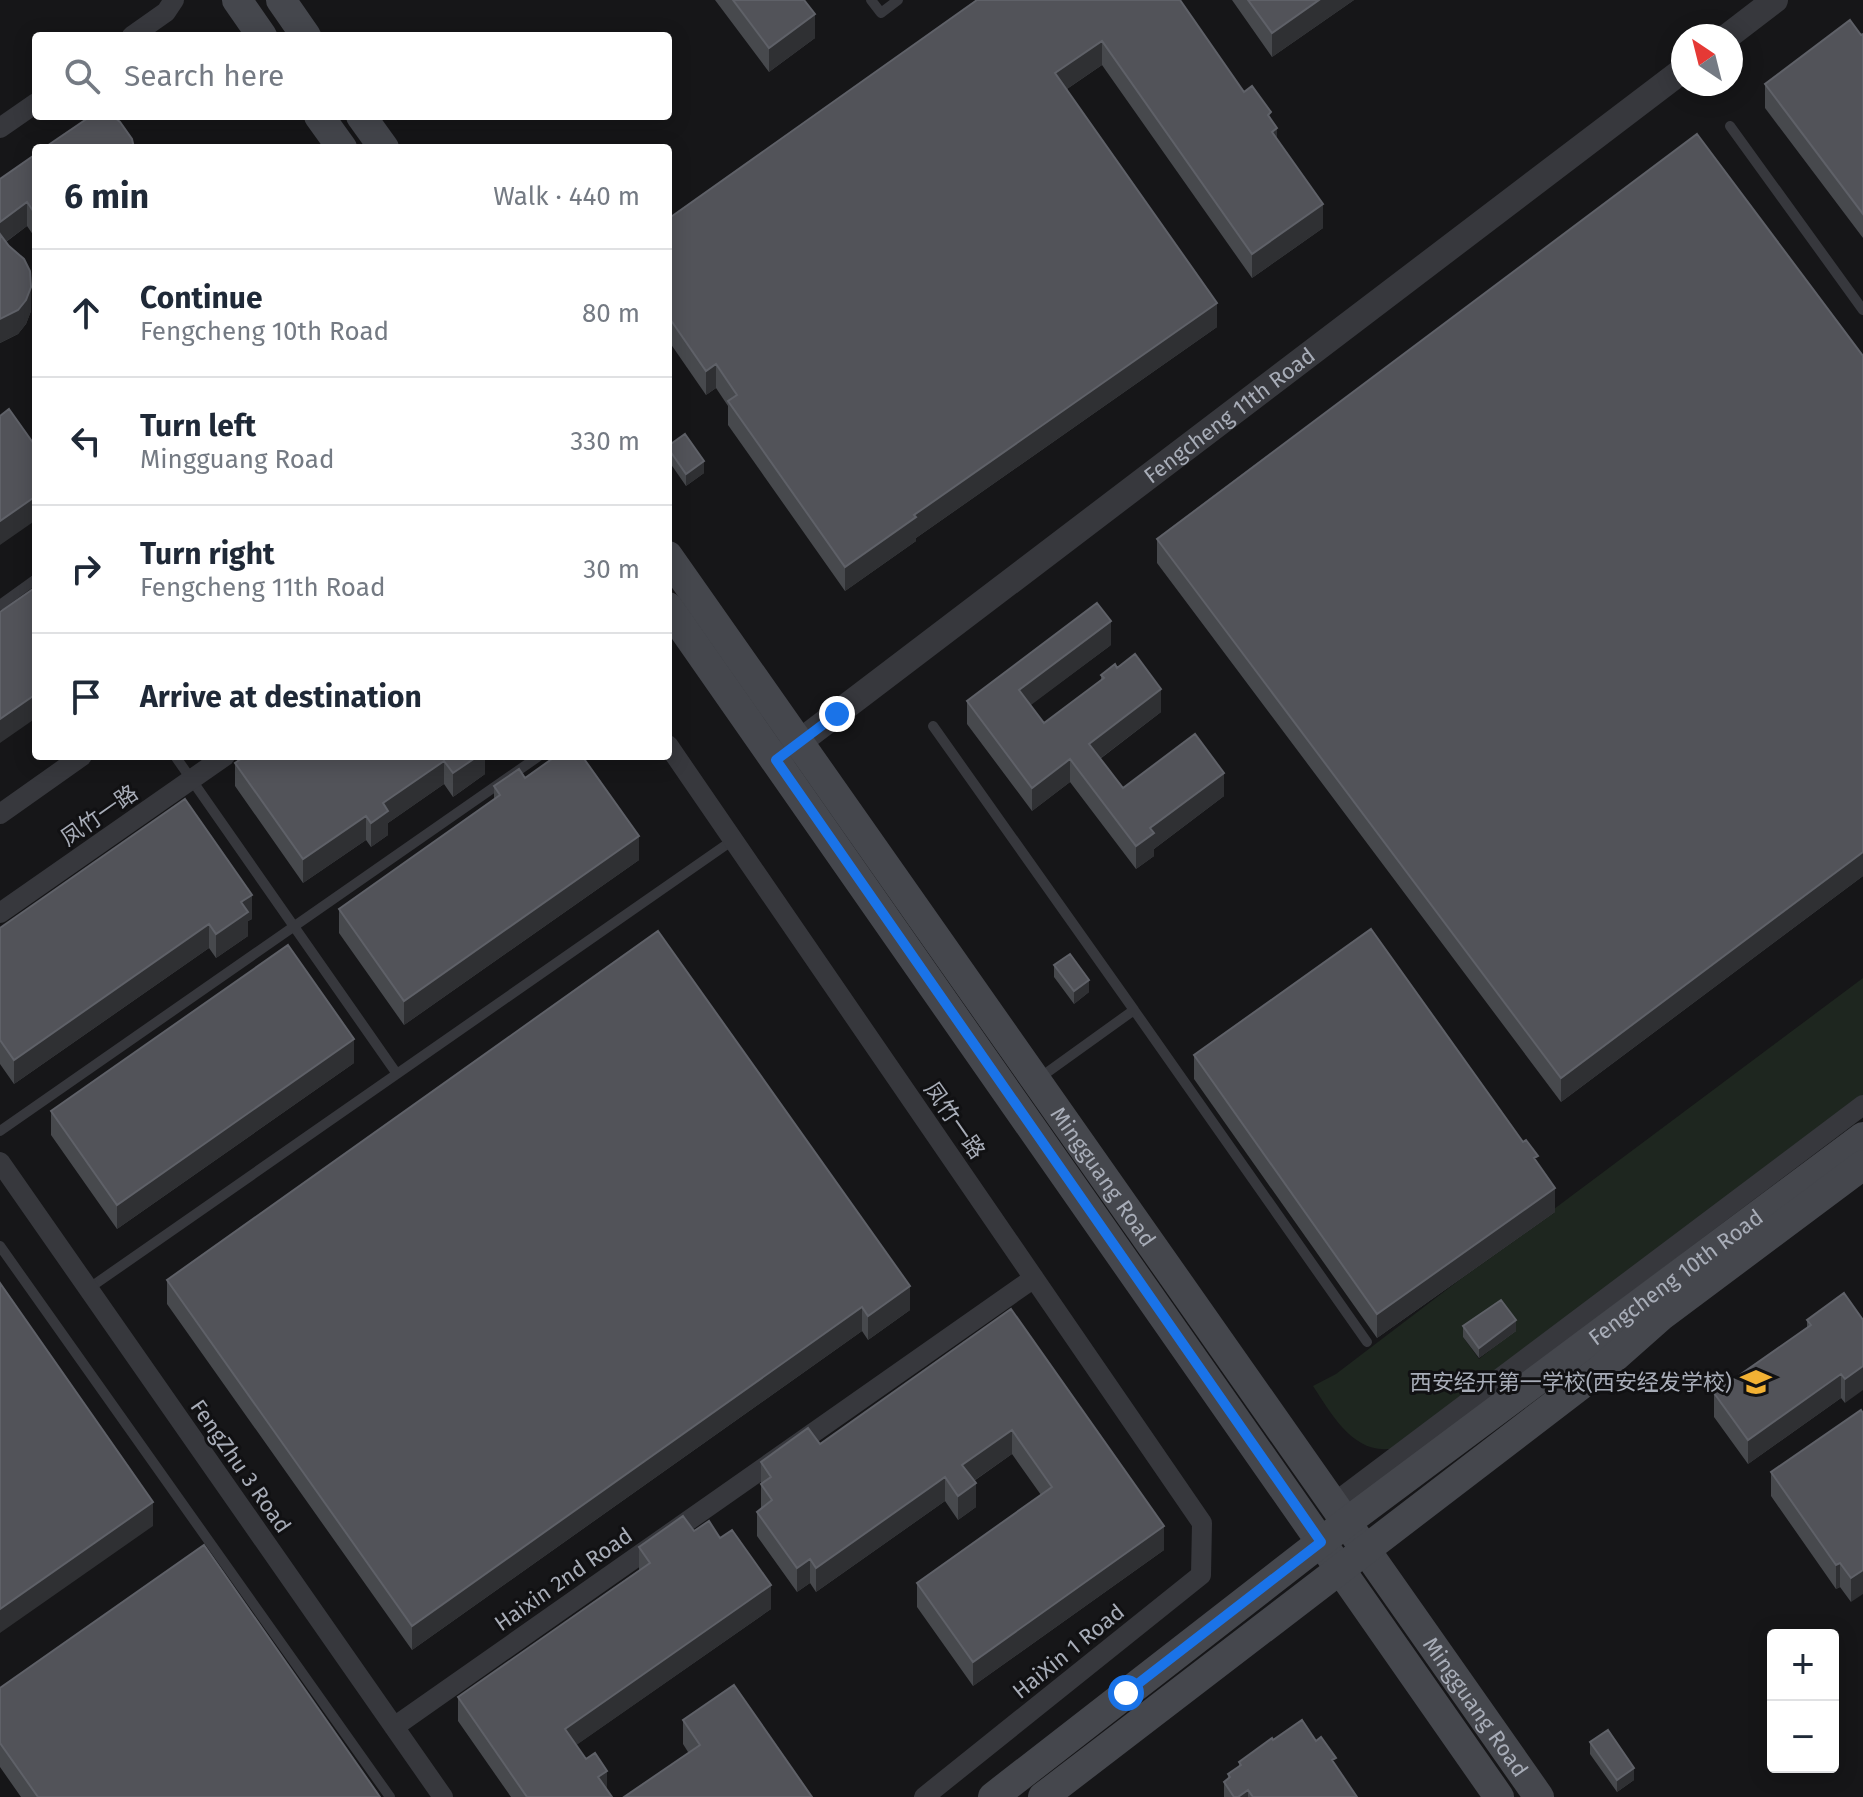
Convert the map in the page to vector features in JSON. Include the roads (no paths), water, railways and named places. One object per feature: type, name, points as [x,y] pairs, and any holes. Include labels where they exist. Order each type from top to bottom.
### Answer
[{"type":"main road","points":[[237,0],[259,32]]},
{"type":"main road","points":[[281,0],[303,32]]},
{"type":"main road","points":[[322,120],[339,144]]},
{"type":"main road","points":[[364,120],[381,144]]},
{"type":"main road","name":"Mingguang Road","points":[[672,563],[788,752],[1321,1542],[1499,1797]]},
{"type":"main road","name":"Mingguang Road","points":[[672,612],[788,752],[1036,1080],[1539,1797]]},
{"type":"main road","name":"Fengcheng 10th Road","points":[[993,1797],[1321,1542],[1341,1513],[1863,1137]]},
{"type":"main road","name":"Fengcheng 10th Road","points":[[1043,1797],[1600,1370],[1661,1316],[1863,1165]]},
{"type":"street","points":[[138,32],[166,12],[174,0]]},
{"type":"street","points":[[1743,25],[1775,0]]},
{"type":"street","name":"Fengcheng 11th Road","points":[[788,752],[1671,79]]},
{"type":"street","points":[[0,128],[32,106]]},
{"type":"street","name":"凤竹一路","points":[[672,751],[1202,1523]]},
{"type":"street","points":[[0,814],[76,760]]},
{"type":"street","name":"凤竹一路","points":[[0,913],[219,760]]},
{"type":"street","points":[[1341,1513],[1863,1105]]},
{"type":"street","name":"FengZhu 3 Road","points":[[0,1162],[443,1797]]},
{"type":"street","name":"Haixin 2nd Road","points":[[394,1727],[1034,1278]]},
{"type":"street","name":"HaiXin 1 Road","points":[[924,1797],[1201,1575],[1202,1523]]},
{"type":"lane","points":[[871,0],[881,13],[898,0]]},
{"type":"lane","points":[[1730,126],[1863,310]]},
{"type":"lane","points":[[0,605],[32,582]]},
{"type":"lane","points":[[933,726],[1367,1342]]},
{"type":"lane","points":[[178,760],[397,1074]]},
{"type":"lane","points":[[0,1131],[533,760]]},
{"type":"lane","points":[[88,1289],[733,840]]},
{"type":"lane","points":[[1036,1080],[1134,1010]]},
{"type":"lane","points":[[0,1246],[390,1797]]},
{"type":"lane","points":[[198,1552],[211,1543]]},
{"type":"place","name":"西安经开第一学校(西安经发学校)","points":[[1756,1382]]}]
